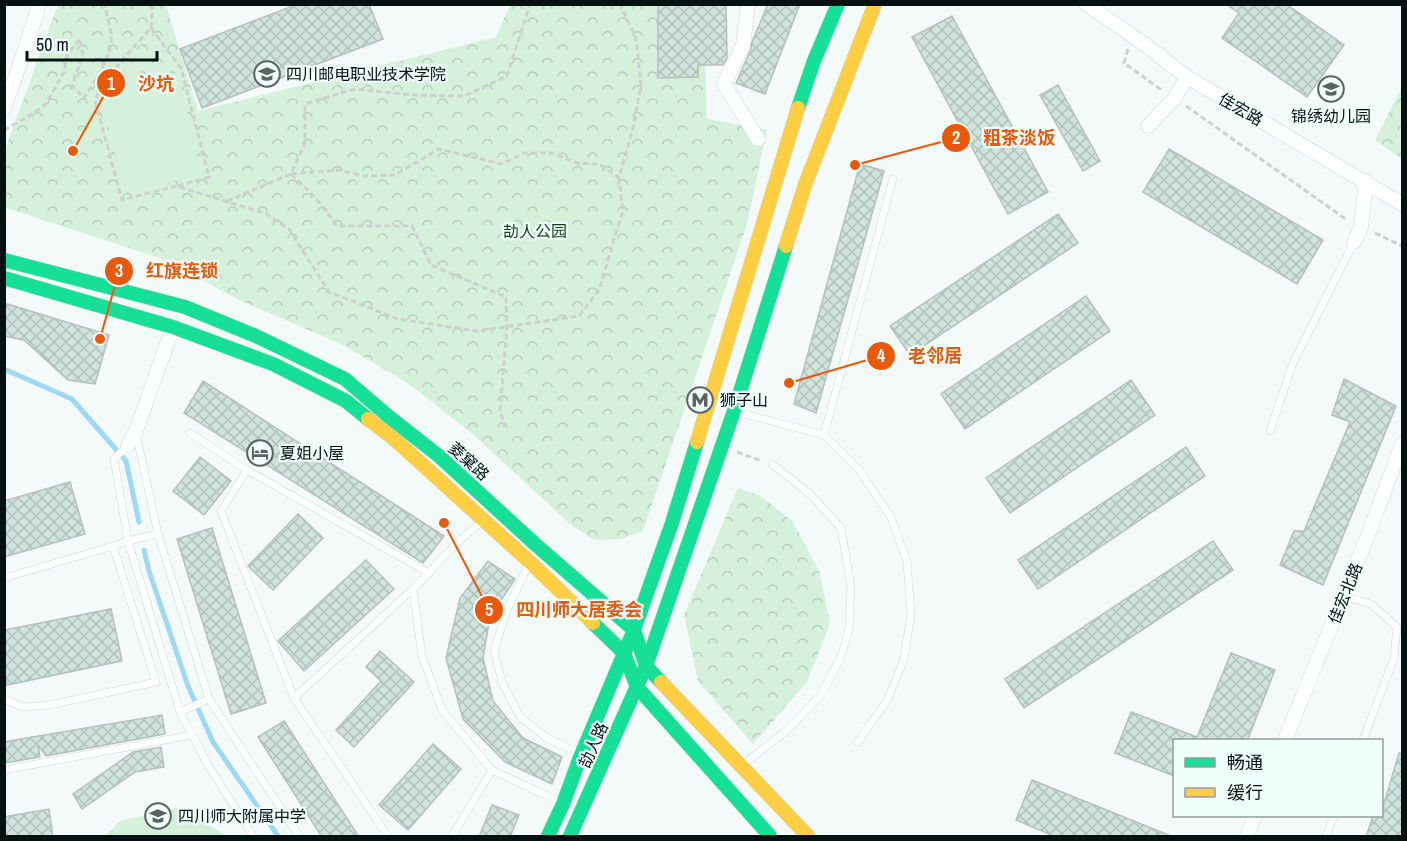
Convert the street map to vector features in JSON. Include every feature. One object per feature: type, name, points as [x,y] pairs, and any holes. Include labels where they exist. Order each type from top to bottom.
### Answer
[{"type":"street","points":[[4,109],[38,4]]},
{"type":"street","points":[[548,837],[634,630],[672,523],[791,129],[814,61],[838,4]]},
{"type":"street","name":"劼人路","points":[[570,837],[646,666],[734,411],[805,185],[875,4]]},
{"type":"street","name":"佳宏路","points":[[1086,4],[1187,77],[1402,204]]},
{"type":"street","points":[[748,5],[742,45],[724,84],[758,139]]},
{"type":"street","points":[[1148,126],[1174,99],[1187,77]]},
{"type":"street","points":[[1354,242],[1361,227],[1366,182]]},
{"type":"street","name":"菱窠路","points":[[4,260],[185,307],[256,336],[345,379],[439,456],[634,630]]},
{"type":"street","name":"菱窠路","points":[[4,278],[173,327],[273,364],[346,401],[392,437],[530,562],[624,653],[637,687],[770,837]]},
{"type":"street","points":[[128,445],[136,431],[173,327]]},
{"type":"street","name":"佳宏北路","points":[[1286,739],[1402,444]]},
{"type":"street","points":[[634,630],[646,666],[808,837]]},
{"type":"street","points":[[1246,837],[1255,817]]},
{"type":"lane","points":[[824,435],[893,179]]},
{"type":"lane","points":[[1270,431],[1293,363],[1354,242]]},
{"type":"lane","points":[[734,411],[824,435],[859,470],[891,517],[907,562],[910,614],[904,659],[888,699],[858,742]]},
{"type":"lane","points":[[136,431],[158,534],[209,699],[299,837]]},
{"type":"lane","points":[[190,433],[247,470],[429,573]]},
{"type":"lane","points":[[128,445],[114,459],[128,541],[180,712],[208,765],[253,837]]},
{"type":"lane","points":[[742,765],[788,730],[821,695],[841,657],[849,629],[851,587],[841,528],[810,494],[772,464]]},
{"type":"lane","points":[[247,470],[221,511],[294,698],[388,837]]},
{"type":"lane","points":[[294,698],[413,589],[459,541],[483,520]]},
{"type":"lane","points":[[4,578],[158,534]]},
{"type":"lane","points":[[4,699],[22,707],[50,705],[156,682],[113,546]]},
{"type":"lane","points":[[530,562],[507,610],[494,650],[502,682],[520,717],[547,738],[581,755]]},
{"type":"lane","points":[[413,589],[422,656],[442,710],[492,770],[563,804]]},
{"type":"lane","points":[[1343,596],[1371,604],[1400,627],[1394,658],[1364,739]]},
{"type":"lane","points":[[180,712],[209,699]]},
{"type":"lane","points":[[4,770],[192,735]]},
{"type":"lane","points":[[452,837],[492,770]]},
{"type":"lane","points":[[1326,837],[1334,817]]},
{"type":"path","points":[[4,130],[46,104],[64,72],[67,55],[80,39],[83,55],[72,85],[84,98],[108,57],[111,34],[105,4]]},
{"type":"path","points":[[150,4],[151,28],[104,82],[95,100],[122,200],[209,177],[181,68],[151,28]]},
{"type":"path","points":[[291,174],[305,142],[305,104],[354,89],[412,95],[464,96],[507,76],[530,4]]},
{"type":"path","points":[[176,186],[267,214],[289,229],[329,292],[398,320],[477,331],[579,316],[599,290],[623,210],[619,178],[633,128],[641,85],[636,38],[620,4]]},
{"type":"path","points":[[1132,36],[1124,63],[1346,220],[1402,246]]},
{"type":"path","points":[[226,202],[291,174],[340,170],[363,176],[395,175],[439,149],[501,164],[525,153],[553,153],[577,163],[599,164],[619,178]]},
{"type":"path","points":[[291,174],[316,198],[337,226],[412,226],[431,265],[506,297],[507,327],[500,411],[505,428]]},
{"type":"path","points":[[722,446],[772,464]]},
{"type":"green space","name":"劼人公园","points":[[58,4],[166,5],[198,111],[496,37],[510,5],[703,5],[707,119],[767,130],[747,224],[643,531],[620,539],[595,540],[571,525],[475,436],[409,384],[343,345],[239,300],[163,259],[6,208],[4,153]]},
{"type":"green space","points":[[178,72],[202,174],[125,193],[100,91]]},
{"type":"green space","points":[[1402,87],[1402,159],[1375,140]]},
{"type":"green space","points":[[738,488],[761,496],[793,522],[820,573],[830,624],[807,682],[753,744],[698,681],[684,615]]},
{"type":"green space","points":[[177,808],[225,836],[105,836],[120,821]]},
{"type":"building","points":[[298,4],[369,4],[383,39],[202,108],[180,49]]},
{"type":"building","points":[[658,4],[726,4],[727,58],[723,65],[698,65],[698,77],[658,78]]},
{"type":"building","points":[[768,4],[800,4],[765,94],[736,83]]},
{"type":"building","points":[[1226,4],[1286,4],[1344,45],[1307,97],[1222,38],[1239,13]]},
{"type":"building","points":[[952,16],[1048,192],[1008,214],[912,37]]},
{"type":"building","points":[[1058,85],[1100,161],[1083,171],[1040,95]]},
{"type":"building","points":[[1169,149],[1323,240],[1297,284],[1143,192]]},
{"type":"building","points":[[860,164],[884,171],[816,413],[794,404]]},
{"type":"building","points":[[1058,214],[1078,243],[910,355],[890,326]]},
{"type":"building","points":[[1086,296],[1110,331],[965,429],[941,394]]},
{"type":"building","points":[[4,303],[109,335],[95,384],[68,380],[24,340],[4,336]]},
{"type":"building","points":[[1344,379],[1396,406],[1323,585],[1280,565],[1294,531],[1304,531],[1350,422],[1332,415]]},
{"type":"building","points":[[1131,380],[1155,415],[1010,513],[986,478]]},
{"type":"building","points":[[203,381],[444,536],[423,563],[184,413]]},
{"type":"building","points":[[1186,447],[1205,476],[1038,589],[1018,560]]},
{"type":"building","points":[[200,457],[231,481],[204,515],[173,491]]},
{"type":"building","points":[[70,482],[85,534],[4,557],[4,501]]},
{"type":"building","points":[[298,514],[323,538],[273,590],[248,566]]},
{"type":"building","points":[[212,528],[266,703],[231,714],[177,539]]},
{"type":"building","points":[[1213,541],[1233,570],[1024,708],[1005,679]]},
{"type":"building","points":[[366,560],[394,589],[304,671],[278,641]]},
{"type":"building","points":[[488,561],[515,579],[490,617],[483,658],[493,701],[523,738],[562,757],[552,784],[505,762],[463,719],[446,658],[460,598]]},
{"type":"building","points":[[111,609],[122,661],[7,685],[4,670],[4,630]]},
{"type":"building","points":[[380,651],[414,682],[354,747],[336,730],[381,681],[366,667]]},
{"type":"building","points":[[1231,653],[1275,670],[1248,739],[1173,739],[1173,776],[1115,753],[1131,712],[1197,737]]},
{"type":"building","points":[[162,715],[165,734],[46,756],[38,745],[40,757],[4,763],[4,742]]},
{"type":"building","points":[[284,721],[359,837],[322,837],[258,737]]},
{"type":"building","points":[[433,744],[461,769],[408,830],[379,805]]},
{"type":"building","points":[[161,747],[164,767],[135,772],[82,809],[73,794],[133,752]]},
{"type":"building","points":[[1399,753],[1402,754],[1402,837],[1366,837],[1373,817],[1383,817],[1383,807]]},
{"type":"building","points":[[1032,780],[1171,837],[1056,837],[1016,820]]},
{"type":"building","points":[[492,805],[519,815],[510,837],[479,837]]},
{"type":"building","points":[[49,809],[53,837],[4,837],[4,817]]},
{"type":"waterway","points":[[4,369],[72,399],[126,461],[139,522]]},
{"type":"waterway","points":[[144,550],[188,686],[213,742],[278,836]]},
{"type":"traffic: fast","points":[[798,108],[814,61],[838,4]]},
{"type":"traffic: fast","points":[[570,836],[646,666],[734,411],[786,246]]},
{"type":"traffic: fast","points":[[4,260],[185,307],[256,336],[345,379],[439,456],[634,630],[646,666],[661,682]]},
{"type":"traffic: fast","points":[[4,278],[173,327],[273,364],[346,401],[368,419]]},
{"type":"traffic: fast","points":[[548,836],[634,630],[672,523],[697,442]]},
{"type":"traffic: fast","points":[[593,623],[624,653],[637,687],[770,836]]},
{"type":"traffic: slow","points":[[786,246],[805,185],[875,4]]},
{"type":"traffic: slow","points":[[697,442],[798,108]]},
{"type":"traffic: slow","points":[[368,419],[392,437],[530,562],[593,623]]},
{"type":"traffic: slow","points":[[661,682],[808,836]]},
{"type":"place","name":"四川邮电职业技术学院","points":[[267,74]]},
{"type":"place","name":"锦绣幼儿园","points":[[1331,89]]},
{"type":"place","name":"沙坑","points":[[73,151]]},
{"type":"place","name":"粗茶淡饭","points":[[855,165]]},
{"type":"place","name":"红旗连锁","points":[[100,339]]},
{"type":"place","name":"老邻居","points":[[789,383]]},
{"type":"place","name":"狮子山","points":[[700,400]]},
{"type":"place","name":"夏姐小屋","points":[[260,453]]},
{"type":"place","name":"四川师大居委会","points":[[444,523]]},
{"type":"place","name":"四川师大附属中学","points":[[158,816]]}]
